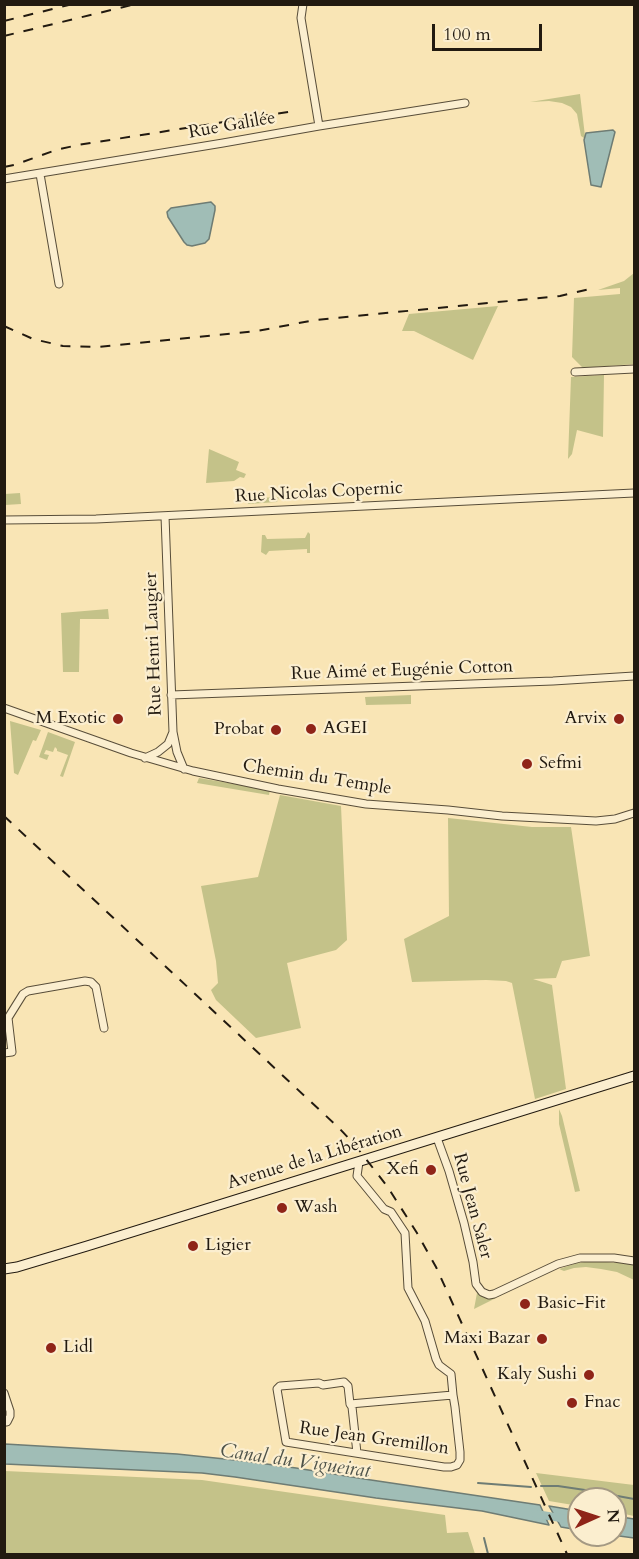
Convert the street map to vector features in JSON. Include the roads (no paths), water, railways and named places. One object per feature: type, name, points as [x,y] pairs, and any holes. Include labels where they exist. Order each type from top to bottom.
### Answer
[{"type":"main road","name":"Avenue de la Libération","points":[[4,1269],[87,1246],[634,1076]]},
{"type":"street","points":[[303,4],[301,18],[319,126]]},
{"type":"street","name":"Rue Galilée","points":[[4,179],[465,103]]},
{"type":"street","points":[[40,174],[59,284]]},
{"type":"street","points":[[575,372],[634,369]]},
{"type":"street","name":"Rue Nicolas Copernic","points":[[4,520],[96,519],[634,493]]},
{"type":"street","name":"Rue Henri Laugier","points":[[146,758],[158,753],[168,744],[173,732],[165,516]]},
{"type":"street","name":"Rue Aimé et Eugénie Cotton","points":[[171,695],[634,676]]},
{"type":"street","name":"Chemin du Temple","points":[[4,708],[184,769],[278,789],[366,804],[502,816],[596,821],[615,819],[634,813]]},
{"type":"street","points":[[173,732],[177,752],[184,769]]},
{"type":"street","points":[[4,1053],[12,1052],[8,1018],[23,994],[28,991],[85,981],[92,982],[96,987],[105,1028]]},
{"type":"street","name":"Rue Jean Saler","points":[[436,1138],[449,1171],[464,1223],[476,1284],[482,1292],[489,1295],[558,1264],[580,1258],[596,1257],[634,1261]]},
{"type":"street","points":[[357,1176],[359,1162]]},
{"type":"street","points":[[345,1166],[357,1176],[384,1209],[391,1212],[405,1233],[408,1288],[425,1321],[436,1359],[451,1374],[453,1395],[350,1404],[357,1454]]},
{"type":"street","name":"Rue Jean Gremillon","points":[[350,1404],[348,1386],[344,1382],[280,1386],[277,1389],[286,1442],[444,1467],[457,1465],[460,1460],[453,1395]]},
{"type":"street","points":[[4,1394],[10,1411],[7,1422],[4,1422]]},
{"type":"water","points":[[613,130],[615,132],[601,187],[591,185],[584,140],[586,133]]},
{"type":"water","points":[[211,202],[215,210],[209,239],[205,243],[187,245],[167,212],[171,208]]},
{"type":"water","points":[[5,1444],[177,1454],[296,1468],[540,1505],[549,1525],[482,1511],[202,1473],[5,1464]]},
{"type":"water","points":[[549,1506],[567,1509],[567,1528],[561,1527]]},
{"type":"water","points":[[627,1518],[634,1519],[634,1538],[627,1537]]},
{"type":"waterway","points":[[478,1483],[531,1487]]},
{"type":"waterway","points":[[541,1486],[558,1486],[634,1499]]},
{"type":"waterway","name":"Canal du Vigueirat","points":[[536,1514],[567,1519]]},
{"type":"waterway","points":[[484,1538],[488,1554]]},
{"type":"railway","points":[[4,21],[73,4]]},
{"type":"railway","points":[[4,36],[136,4]]},
{"type":"railway","points":[[4,167],[78,145],[294,111]]},
{"type":"railway","points":[[4,326],[33,339],[63,346],[98,347],[257,331],[315,320],[560,296],[594,288]]},
{"type":"railway","points":[[4,816],[339,1128],[387,1186],[436,1267],[567,1554]]},
{"type":"place","name":"M Exotic","points":[[118,719]]},
{"type":"place","name":"Arvix","points":[[619,719]]},
{"type":"place","name":"AGEI","points":[[311,729]]},
{"type":"place","name":"Probat","points":[[276,730]]},
{"type":"place","name":"Sefmi","points":[[527,764]]},
{"type":"place","name":"Xefi","points":[[431,1170]]},
{"type":"place","name":"Wash","points":[[282,1208]]},
{"type":"place","name":"Ligier","points":[[193,1246]]},
{"type":"place","name":"Basic-Fit","points":[[525,1304]]},
{"type":"place","name":"Maxi Bazar","points":[[542,1339]]},
{"type":"place","name":"Lidl","points":[[51,1348]]},
{"type":"place","name":"Kaly Sushi","points":[[589,1375]]},
{"type":"place","name":"Fnac","points":[[572,1403]]}]
